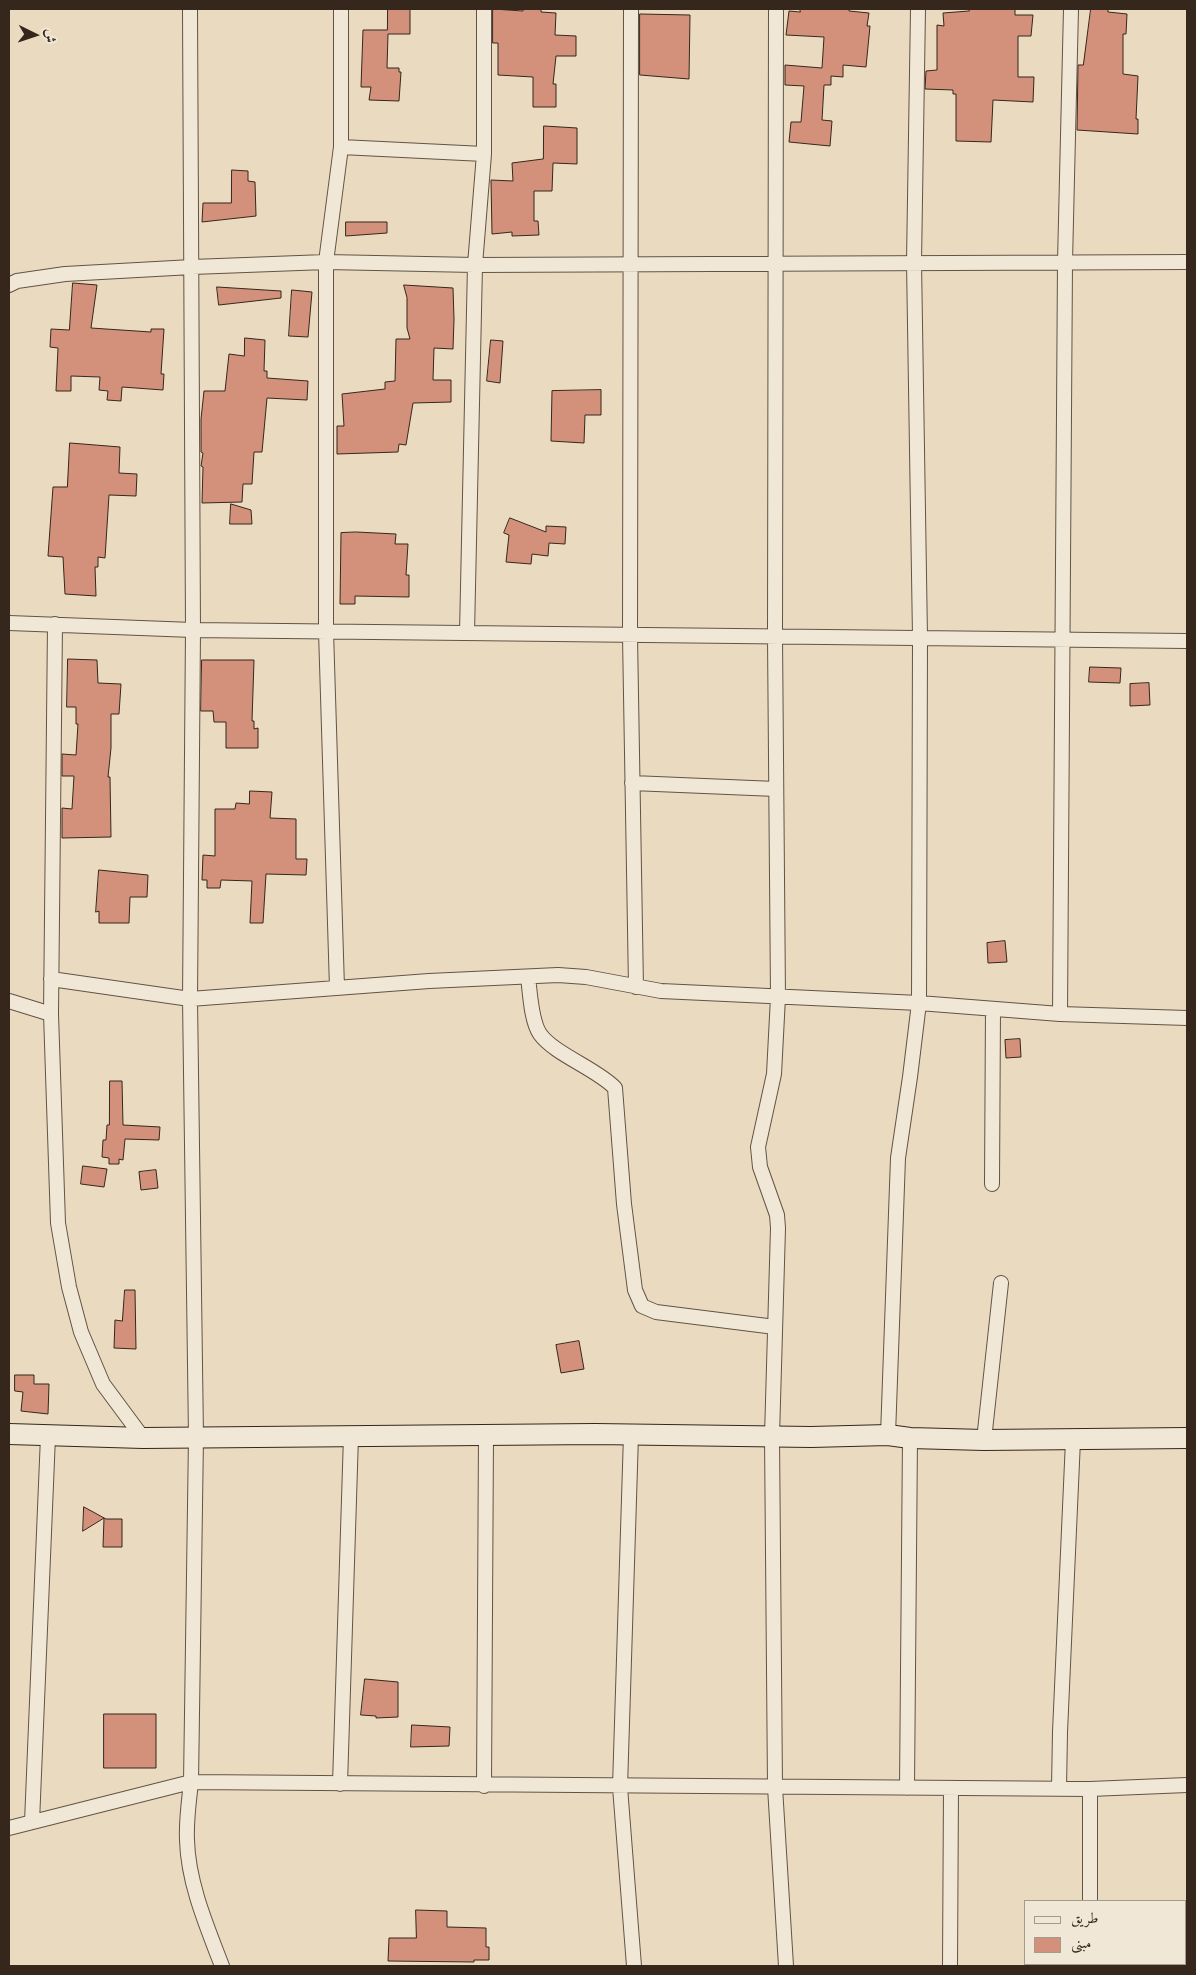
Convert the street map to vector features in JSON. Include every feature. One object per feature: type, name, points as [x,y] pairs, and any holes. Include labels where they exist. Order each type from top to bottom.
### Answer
[{"type":"main road","points":[[9,1434],[143,1438],[486,1435],[888,1435],[910,1438],[984,1440],[1187,1438]]},
{"type":"street","points":[[190,9],[193,630],[190,999],[196,1437],[191,1782],[187,1840],[190,1867],[222,1966]]},
{"type":"street","points":[[337,988],[326,631],[326,262],[341,147],[341,9]]},
{"type":"street","points":[[467,634],[475,265],[484,154],[484,9]]},
{"type":"street","points":[[631,9],[630,636],[636,988]]},
{"type":"street","points":[[776,9],[775,637],[778,997],[774,1074],[758,1147],[760,1167],[774,1203],[778,1222],[772,1436],[775,1787],[786,1966]]},
{"type":"street","points":[[888,1435],[898,1158],[919,1003],[920,637],[914,262],[918,9]]},
{"type":"street","points":[[1060,1014],[1065,262],[1071,9]]},
{"type":"street","points":[[341,147],[484,154]]},
{"type":"street","points":[[9,284],[16,281],[64,274],[326,262],[475,265],[1187,262]]},
{"type":"street","points":[[9,623],[193,630],[1187,641]]},
{"type":"street","points":[[55,624],[51,1014],[58,1223],[69,1287],[82,1332],[103,1384],[143,1438]]},
{"type":"street","points":[[632,783],[776,789]]},
{"type":"street","points":[[51,979],[190,999],[429,981],[558,976],[586,977],[661,992],[919,1003],[1060,1014],[1187,1018]]},
{"type":"street","points":[[528,977],[534,1017],[539,1033],[550,1043],[615,1088],[624,1204],[635,1290],[642,1306],[656,1312],[775,1327]]},
{"type":"street","points":[[9,1001],[51,1014]]},
{"type":"street","points":[[992,1184],[993,1009]]},
{"type":"street","points":[[984,1440],[1000,1283]]},
{"type":"street","points":[[484,1786],[486,1435]]},
{"type":"street","points":[[631,1435],[620,1787],[634,1966]]},
{"type":"street","points":[[32,1822],[48,1436]]},
{"type":"street","points":[[340,1784],[350,1436]]},
{"type":"street","points":[[908,1788],[910,1438]]},
{"type":"street","points":[[1059,1788],[1073,1440]]},
{"type":"street","points":[[9,1828],[191,1782],[620,1787],[1059,1788],[1090,1790],[1187,1785]]},
{"type":"street","points":[[950,1966],[951,1788]]},
{"type":"street","points":[[1090,1790],[1090,1900]]},
{"type":"building","points":[[388,9],[410,9],[410,34],[388,34],[387,68],[399,68],[399,72],[401,72],[399,101],[369,100],[371,87],[361,87],[363,30],[387,30]]},
{"type":"building","points":[[493,9],[523,11],[523,9],[541,9],[541,12],[556,13],[555,35],[576,36],[576,56],[556,56],[553,84],[556,84],[556,107],[533,107],[533,77],[498,75],[498,43],[493,43]]},
{"type":"building","points":[[800,9],[849,9],[849,11],[869,13],[867,26],[870,26],[866,67],[843,65],[843,77],[831,76],[831,85],[824,85],[822,120],[832,121],[830,146],[789,142],[791,122],[801,122],[804,86],[785,85],[785,65],[822,68],[824,37],[786,35],[789,11],[800,12]]},
{"type":"building","points":[[969,9],[1015,9],[1015,15],[1033,15],[1031,36],[1018,36],[1018,77],[1034,77],[1033,102],[993,100],[991,142],[956,141],[956,94],[953,94],[953,90],[925,89],[926,71],[937,70],[937,25],[944,26],[943,13],[969,11]]},
{"type":"building","points":[[1091,9],[1108,9],[1108,12],[1127,14],[1126,34],[1123,34],[1123,74],[1138,76],[1136,119],[1138,119],[1138,134],[1077,130],[1078,65],[1083,65]]},
{"type":"building","points":[[640,14],[690,15],[689,79],[640,75]]},
{"type":"building","points":[[544,126],[577,128],[577,164],[553,163],[552,191],[534,191],[534,221],[538,221],[539,235],[512,236],[512,232],[492,234],[491,180],[513,181],[512,163],[543,159]]},
{"type":"building","points":[[232,170],[248,171],[248,181],[255,182],[256,216],[202,222],[203,203],[231,203]]},
{"type":"building","points":[[346,222],[387,222],[387,233],[346,236]]},
{"type":"building","points":[[73,283],[97,285],[91,328],[151,332],[151,329],[164,329],[161,374],[164,374],[163,390],[122,387],[121,401],[107,400],[108,391],[99,390],[100,377],[71,376],[71,391],[56,391],[58,348],[50,347],[51,329],[69,330]]},
{"type":"building","points":[[404,285],[453,288],[453,349],[434,348],[433,380],[451,380],[451,402],[413,403],[406,445],[399,444],[398,452],[337,454],[337,426],[344,426],[342,394],[385,389],[385,382],[395,381],[396,339],[410,339],[407,328],[407,298]]},
{"type":"building","points":[[217,287],[281,291],[281,298],[219,305]]},
{"type":"building","points":[[292,290],[312,292],[308,337],[289,336]]},
{"type":"building","points":[[245,338],[265,340],[264,371],[267,371],[267,378],[308,381],[307,400],[267,398],[262,452],[254,452],[252,484],[243,484],[242,502],[202,503],[203,467],[201,466],[203,453],[201,452],[201,419],[204,391],[225,391],[229,354],[244,356]]},
{"type":"building","points":[[491,340],[503,341],[500,383],[487,381]]},
{"type":"building","points":[[601,390],[601,415],[585,415],[584,443],[551,441],[552,391]]},
{"type":"building","points":[[70,443],[120,447],[119,473],[137,474],[136,496],[109,495],[105,558],[98,557],[98,567],[95,567],[96,596],[65,594],[63,557],[48,556],[53,487],[67,487]]},
{"type":"building","points":[[231,504],[251,510],[252,524],[230,524]]},
{"type":"building","points":[[510,518],[546,532],[546,526],[566,527],[565,544],[549,543],[548,556],[532,554],[531,564],[506,562],[509,535],[504,533]]},
{"type":"building","points":[[341,533],[396,534],[395,544],[408,544],[406,575],[409,575],[409,597],[355,596],[355,604],[340,604]]},
{"type":"building","points":[[68,659],[97,660],[98,683],[121,684],[119,714],[111,714],[111,748],[108,777],[110,777],[111,837],[62,838],[62,808],[72,809],[74,776],[62,776],[62,754],[76,755],[78,724],[76,724],[76,707],[67,707]]},
{"type":"building","points":[[202,660],[254,660],[252,721],[254,721],[254,729],[258,728],[258,748],[226,748],[226,722],[214,722],[213,711],[201,711]]},
{"type":"building","points":[[1090,667],[1121,668],[1120,683],[1089,682]]},
{"type":"building","points":[[1149,683],[1150,705],[1130,706],[1130,684]]},
{"type":"building","points":[[250,791],[272,792],[270,818],[296,819],[296,859],[307,859],[306,875],[266,874],[263,923],[250,923],[252,881],[221,880],[220,888],[207,888],[207,880],[202,880],[203,855],[215,856],[215,809],[235,809],[236,803],[249,804]]},
{"type":"building","points":[[99,870],[148,875],[147,897],[130,897],[129,923],[99,923],[99,911],[96,912]]},
{"type":"building","points":[[1005,941],[1007,962],[988,963],[987,943]]},
{"type":"building","points":[[1020,1039],[1021,1057],[1006,1058],[1005,1040]]},
{"type":"building","points":[[110,1081],[122,1081],[123,1125],[160,1127],[159,1140],[125,1139],[123,1160],[119,1159],[119,1164],[109,1164],[109,1158],[102,1157],[103,1140],[106,1140],[107,1125],[109,1125]]},
{"type":"building","points":[[83,1166],[107,1169],[104,1187],[81,1184]]},
{"type":"building","points":[[156,1170],[158,1188],[141,1190],[139,1172]]},
{"type":"building","points":[[125,1290],[135,1290],[136,1349],[114,1348],[115,1320],[122,1321]]},
{"type":"building","points":[[579,1341],[584,1369],[561,1373],[556,1345]]},
{"type":"building","points":[[15,1375],[34,1375],[34,1384],[49,1384],[48,1414],[21,1411],[23,1392],[15,1391]]},
{"type":"building","points":[[84,1507],[106,1519],[122,1519],[122,1547],[103,1547],[104,1518],[83,1531]]},
{"type":"building","points":[[365,1679],[398,1682],[398,1717],[376,1718],[376,1716],[361,1715]]},
{"type":"building","points":[[104,1714],[156,1714],[156,1768],[104,1768]]},
{"type":"building","points":[[412,1725],[450,1727],[449,1746],[411,1747]]},
{"type":"building","points":[[416,1910],[447,1911],[447,1927],[486,1928],[486,1947],[489,1947],[489,1960],[474,1960],[474,1962],[388,1961],[389,1938],[416,1938]]}]
